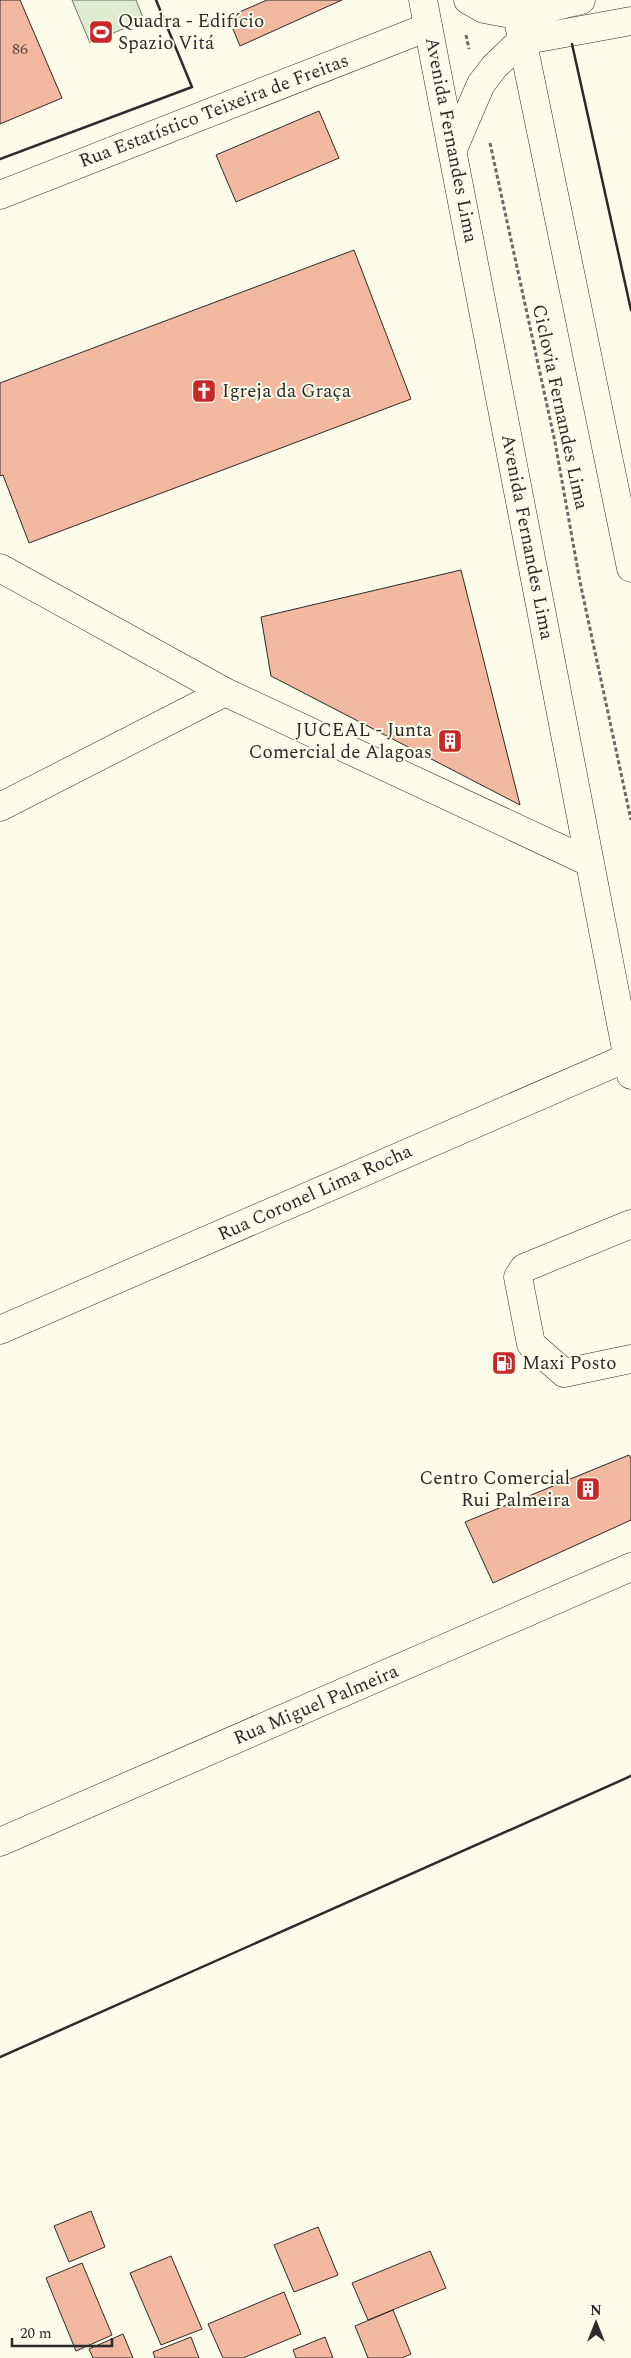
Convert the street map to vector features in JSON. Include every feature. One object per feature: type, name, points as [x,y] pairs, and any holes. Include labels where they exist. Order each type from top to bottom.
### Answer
[{"type":"main road","name":"Avenida Fernandes Lima","points":[[423,0],[589,862],[630,1063]]},
{"type":"main road","points":[[468,0],[484,9],[581,0]]},
{"type":"main road","points":[[516,7],[521,41],[631,568]]},
{"type":"main road","points":[[453,149],[478,90],[494,67],[521,41],[631,21]]},
{"type":"main road","name":"Rua Estatístico Teixeira de Freitas","points":[[0,195],[428,27]]},
{"type":"main road","points":[[0,568],[225,692],[589,862]]},
{"type":"main road","points":[[0,806],[225,692]]},
{"type":"main road","name":"Rua Coronel Lima Rocha","points":[[0,1330],[630,1063]]},
{"type":"main road","points":[[631,1224],[524,1268],[518,1277],[531,1344],[564,1373],[631,1360]]},
{"type":"main road","name":"Rua Miguel Palmeira","points":[[0,1842],[631,1567]]},
{"type":"path","points":[[465,27],[478,90]]},
{"type":"path","name":"Ciclovia Fernandes Lima","points":[[488,138],[555,442],[580,582],[631,820]]},
{"type":"green space","name":"Quadra - Edifício Spazio Vitá","points":[[72,0],[136,0],[144,20],[90,43]]},
{"type":"building","points":[[0,0],[20,0],[62,98],[0,124]]},
{"type":"building","points":[[267,0],[342,0],[240,46],[228,17]]},
{"type":"building","points":[[319,111],[339,158],[236,202],[216,155]]},
{"type":"building","name":"Igreja da Graça","points":[[354,250],[411,399],[29,543],[3,475],[0,476],[0,383]]},
{"type":"building","name":"JUCEAL - Junta Comercial de Alagoas","points":[[461,570],[520,805],[271,676],[261,617]]},
{"type":"building","name":"Centro Comercial Rui Palmeira","points":[[629,1455],[631,1459],[631,1520],[493,1583],[465,1522]]},
{"type":"building","points":[[91,2211],[105,2247],[69,2262],[54,2226]]},
{"type":"building","points":[[318,2227],[338,2275],[294,2292],[274,2245]]},
{"type":"building","points":[[430,2251],[446,2288],[368,2320],[352,2283]]},
{"type":"building","points":[[171,2256],[202,2329],[161,2345],[130,2273]]},
{"type":"building","points":[[82,2263],[112,2335],[76,2351],[46,2278]]},
{"type":"building","points":[[284,2292],[301,2334],[243,2358],[223,2358],[208,2324]]},
{"type":"building","points":[[393,2310],[411,2354],[402,2358],[368,2358],[355,2326]]},
{"type":"building","points":[[123,2334],[133,2358],[93,2358],[89,2349]]},
{"type":"building","points":[[191,2337],[199,2358],[155,2358],[153,2352]]},
{"type":"building","points":[[325,2337],[333,2358],[296,2358],[293,2350]]},
{"type":"wall","points":[[0,159],[192,87],[156,0]]},
{"type":"wall","points":[[572,44],[631,310]]},
{"type":"wall","points":[[0,2057],[631,1776]]},
{"type":"place","name":"Quadra - Edifício Spazio Vitá","points":[[101,32]]},
{"type":"place","name":"Igreja da Graça","points":[[204,391]]},
{"type":"place","name":"JUCEAL - Junta Comercial de Alagoas","points":[[450,741]]},
{"type":"place","name":"Maxi Posto","points":[[504,1363]]},
{"type":"place","name":"Centro Comercial Rui Palmeira","points":[[588,1489]]}]
